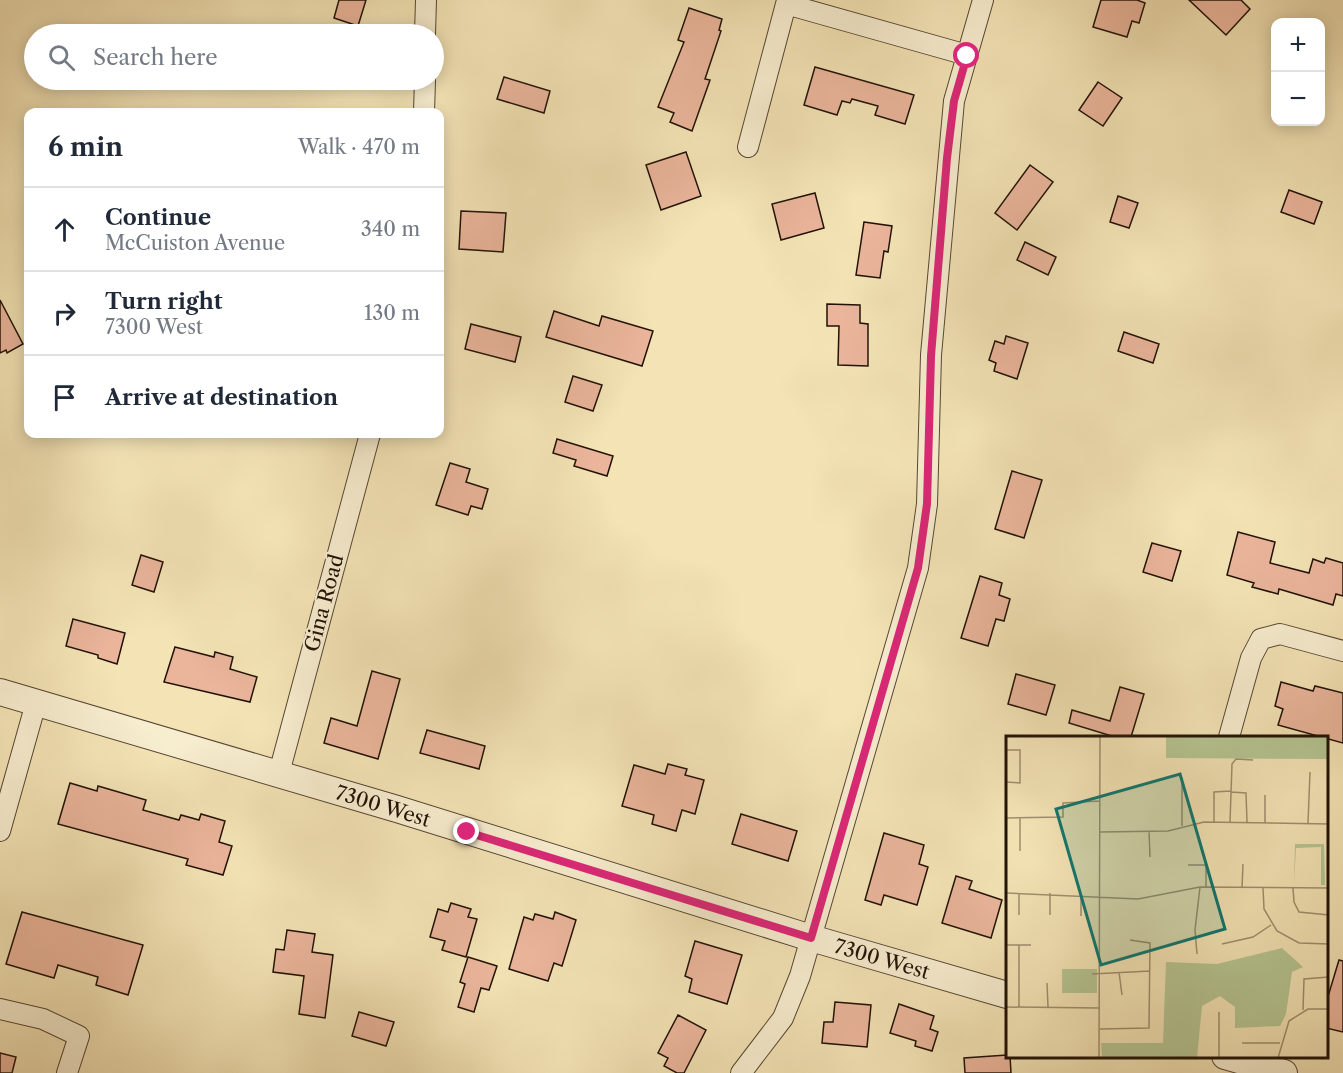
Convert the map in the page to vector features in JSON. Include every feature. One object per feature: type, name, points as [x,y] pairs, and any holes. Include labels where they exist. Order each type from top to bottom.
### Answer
[{"type":"street","points":[[425,24],[426,0]]},
{"type":"street","points":[[745,1072],[783,1018],[800,976],[918,568],[927,504],[931,356],[947,158],[954,101],[983,0]]},
{"type":"street","points":[[748,147],[786,4],[967,56]]},
{"type":"street","points":[[424,108],[425,90]]},
{"type":"street","name":"Gina Road","points":[[279,773],[369,438]]},
{"type":"street","points":[[1229,736],[1251,658],[1261,639],[1280,634],[1343,651]]},
{"type":"street","name":"7300 West","points":[[0,692],[279,773],[811,938],[1006,994]]},
{"type":"street","points":[[0,831],[36,703]]},
{"type":"street","points":[[0,1009],[43,1019],[79,1036],[67,1073]]},
{"type":"street","points":[[1232,1058],[1284,1073]]},
{"type":"building","points":[[339,0],[366,0],[359,24],[334,18]]},
{"type":"building","points":[[1101,0],[1137,0],[1145,3],[1139,23],[1132,21],[1127,37],[1093,27]]},
{"type":"building","points":[[1189,0],[1241,0],[1250,9],[1226,35]]},
{"type":"building","points":[[689,8],[722,19],[719,30],[721,31],[705,79],[710,80],[692,131],[670,122],[674,113],[658,107],[684,42],[678,40]]},
{"type":"building","points":[[815,67],[914,95],[905,124],[875,115],[878,106],[852,99],[850,103],[842,101],[837,115],[804,105]]},
{"type":"building","points":[[504,77],[550,91],[544,113],[497,99]]},
{"type":"building","points":[[1098,82],[1122,98],[1103,126],[1079,110]]},
{"type":"building","points":[[686,152],[701,196],[661,210],[646,165]]},
{"type":"building","points":[[1030,165],[1053,182],[1017,230],[995,213]]},
{"type":"building","points":[[1289,190],[1322,202],[1314,224],[1281,212]]},
{"type":"building","points":[[815,193],[824,228],[781,240],[772,204]]},
{"type":"building","points":[[1118,196],[1138,203],[1129,228],[1110,222]]},
{"type":"building","points":[[461,211],[506,213],[503,252],[459,249]]},
{"type":"building","points":[[864,222],[892,226],[888,252],[884,251],[880,278],[856,275]]},
{"type":"building","points":[[1025,242],[1056,257],[1048,275],[1017,260]]},
{"type":"building","points":[[0,300],[23,344],[7,353],[6,350],[0,353]]},
{"type":"building","points":[[827,304],[860,305],[860,323],[868,324],[868,366],[838,365],[839,326],[827,326]]},
{"type":"building","points":[[554,311],[599,326],[602,316],[653,331],[642,366],[546,337]]},
{"type":"building","points":[[471,324],[521,337],[515,362],[465,349]]},
{"type":"building","points":[[1124,332],[1159,344],[1153,363],[1118,351]]},
{"type":"building","points":[[1006,336],[1028,343],[1017,379],[994,371],[996,363],[989,360],[995,341],[1004,344]]},
{"type":"building","points":[[573,376],[602,385],[593,411],[565,402]]},
{"type":"building","points":[[557,439],[613,456],[607,476],[574,466],[576,460],[553,453]]},
{"type":"building","points":[[450,463],[470,469],[466,482],[488,489],[482,509],[471,506],[468,515],[436,505]]},
{"type":"building","points":[[1012,471],[1042,480],[1024,538],[995,529]]},
{"type":"building","points":[[1238,532],[1275,542],[1270,563],[1309,573],[1313,559],[1324,563],[1326,558],[1343,563],[1343,596],[1336,594],[1333,605],[1279,589],[1278,594],[1252,587],[1254,583],[1227,575]]},
{"type":"building","points":[[1152,543],[1181,551],[1172,581],[1143,572]]},
{"type":"building","points":[[141,555],[163,562],[154,592],[132,585]]},
{"type":"building","points":[[980,576],[1002,583],[999,595],[1010,599],[1004,621],[996,619],[988,646],[961,638]]},
{"type":"building","points":[[73,619],[125,633],[117,664],[98,658],[98,655],[66,646]]},
{"type":"building","points":[[175,647],[214,657],[215,652],[233,657],[230,669],[257,677],[250,702],[164,682]]},
{"type":"building","points":[[372,671],[400,679],[378,759],[324,743],[331,718],[357,726]]},
{"type":"building","points":[[1016,674],[1055,685],[1046,715],[1008,704]]},
{"type":"building","points":[[1281,682],[1313,691],[1315,686],[1343,693],[1343,743],[1328,739],[1328,736],[1318,736],[1278,725],[1283,709],[1275,706]]},
{"type":"building","points":[[1120,687],[1144,694],[1131,736],[1112,736],[1069,723],[1072,710],[1110,721]]},
{"type":"building","points":[[427,730],[485,746],[479,769],[420,753]]},
{"type":"building","points":[[668,764],[687,769],[685,775],[704,780],[695,814],[682,810],[676,831],[652,824],[654,815],[622,806],[634,765],[665,774]]},
{"type":"building","points":[[70,783],[97,791],[98,786],[146,800],[143,810],[179,820],[181,815],[199,820],[201,814],[225,821],[219,842],[232,846],[223,875],[186,865],[188,859],[58,824]]},
{"type":"building","points":[[741,814],[797,831],[788,861],[732,844]]},
{"type":"building","points":[[884,833],[924,845],[919,864],[928,867],[917,905],[884,895],[881,905],[865,900]]},
{"type":"building","points":[[956,876],[972,881],[969,889],[1002,900],[991,938],[942,923]]},
{"type":"building","points":[[451,903],[471,909],[468,917],[477,919],[466,957],[442,950],[445,941],[430,937],[438,909],[448,912]]},
{"type":"building","points":[[22,912],[143,945],[128,995],[96,985],[98,977],[58,965],[54,978],[6,964]]},
{"type":"building","points":[[555,912],[576,920],[562,966],[554,963],[548,981],[509,969],[524,917],[533,920],[535,914],[553,919]]},
{"type":"building","points":[[287,930],[315,934],[312,952],[333,955],[325,1018],[299,1014],[304,976],[273,972],[276,949],[284,950]]},
{"type":"building","points":[[695,941],[742,955],[727,1004],[689,992],[692,979],[685,976]]},
{"type":"building","points":[[468,957],[497,966],[489,990],[481,988],[474,1012],[458,1007],[465,984],[460,982]]},
{"type":"building","points":[[1339,960],[1343,961],[1343,1032],[1328,1028],[1328,996]]},
{"type":"building","points":[[835,1002],[871,1005],[867,1047],[822,1043],[824,1022],[833,1022]]},
{"type":"building","points":[[899,1004],[934,1016],[930,1029],[938,1032],[932,1051],[915,1046],[916,1041],[890,1033]]},
{"type":"building","points":[[359,1012],[394,1022],[386,1046],[352,1036]]},
{"type":"building","points":[[678,1015],[706,1030],[684,1073],[677,1073],[664,1066],[668,1058],[658,1053]]},
{"type":"building","points":[[0,1053],[16,1057],[12,1073],[0,1073]]},
{"type":"building","points":[[1006,1055],[1006,1058],[1010,1058],[1011,1073],[965,1073],[964,1058]]},
{"type":"route","points":[[467,832],[811,938],[904,625],[918,568],[927,504],[931,356],[947,158],[954,101],[967,56]]}]
